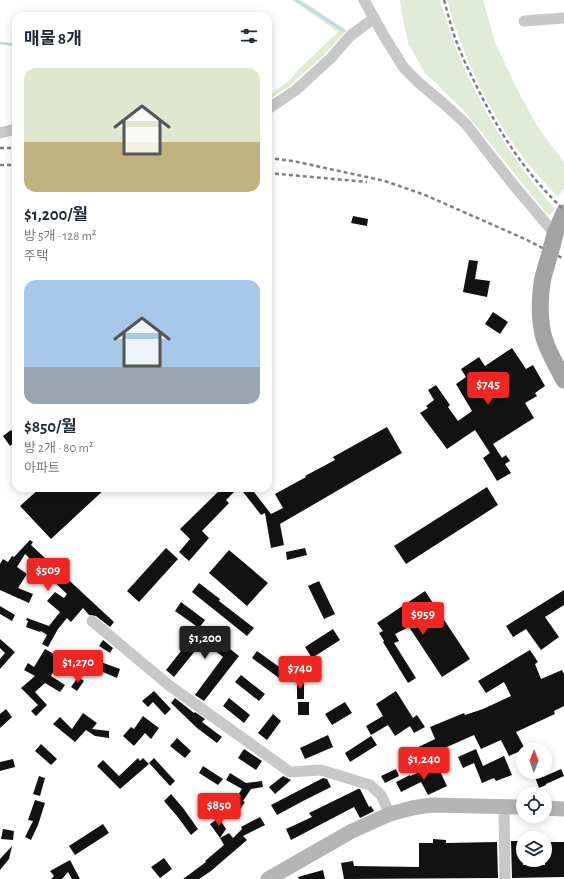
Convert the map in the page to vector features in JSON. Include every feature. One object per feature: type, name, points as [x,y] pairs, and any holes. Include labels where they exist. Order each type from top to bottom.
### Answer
[{"type":"main road","points":[[558,228],[542,278],[542,322],[544,339],[564,380]]},
{"type":"main road","points":[[268,879],[352,831],[390,814],[431,805],[516,807]]},
{"type":"main road","points":[[552,808],[564,809]]},
{"type":"street","points":[[364,0],[404,68],[466,124],[511,182],[558,228]]},
{"type":"street","points":[[272,107],[300,87],[332,57],[350,36],[374,18]]},
{"type":"street","points":[[524,21],[564,18]]},
{"type":"street","points":[[0,133],[12,130]]},
{"type":"street","points":[[92,621],[170,686],[290,772],[321,770],[370,785],[381,795],[390,814]]},
{"type":"street","points":[[504,806],[506,879]]},
{"type":"green space","points":[[292,0],[301,0],[347,30],[322,57],[288,87],[272,97],[272,93],[289,81],[299,69],[338,32]]},
{"type":"green space","points":[[400,0],[440,0],[460,57],[486,111],[517,162],[555,209],[551,214],[547,214],[464,111],[424,72],[408,43]]},
{"type":"green space","points":[[447,0],[483,0],[495,42],[517,89],[537,126],[564,162],[564,188],[558,197],[519,152],[498,120],[472,70],[458,35]]},
{"type":"building","points":[[353,216],[368,219],[367,226],[351,223]]},
{"type":"building","points":[[469,260],[478,261],[475,279],[490,281],[487,297],[463,292]]},
{"type":"building","points":[[493,312],[508,322],[500,334],[485,324]]},
{"type":"building","points":[[512,348],[526,369],[533,365],[545,386],[535,393],[537,396],[525,403],[534,418],[493,444],[502,458],[506,455],[510,461],[505,464],[511,473],[497,481],[483,458],[490,453],[475,430],[447,449],[420,413],[428,408],[426,406],[434,400],[428,390],[436,385],[450,405],[448,407],[458,421],[472,411],[456,384],[466,377],[461,369],[479,357],[485,366]]},
{"type":"building","points":[[387,427],[402,453],[280,524],[284,545],[271,548],[265,513],[261,515],[243,492],[254,492],[271,514],[283,508],[275,494],[335,460],[333,457]]},
{"type":"building","points":[[11,430],[12,444],[10,446],[3,436]]},
{"type":"building","points":[[487,487],[498,505],[406,564],[394,546]]},
{"type":"building","points":[[36,492],[102,492],[51,539],[20,506]]},
{"type":"building","points":[[218,492],[234,492],[226,500],[229,503],[202,531],[209,538],[189,561],[179,552],[190,539],[180,529]]},
{"type":"building","points":[[30,540],[33,542],[31,545],[114,622],[110,627],[96,616],[89,615],[83,608],[71,622],[67,618],[58,629],[48,647],[42,644],[47,635],[41,631],[40,632],[26,627],[28,621],[26,620],[27,618],[49,626],[60,612],[47,601],[55,592],[64,598],[67,594],[25,554],[17,567],[27,574],[18,588],[33,594],[29,603],[0,590],[0,564],[3,559],[8,562],[12,556],[14,557]]},
{"type":"building","points":[[166,548],[178,559],[139,602],[127,591]]},
{"type":"building","points":[[305,548],[307,555],[287,560],[286,552]]},
{"type":"building","points":[[229,550],[268,583],[247,606],[209,573]]},
{"type":"building","points":[[319,581],[335,614],[324,619],[308,586]]},
{"type":"building","points":[[199,583],[220,599],[219,601],[254,628],[247,636],[192,592]]},
{"type":"building","points":[[564,590],[564,605],[545,617],[559,637],[541,650],[526,629],[513,637],[506,626]]},
{"type":"building","points":[[425,591],[470,659],[442,677],[409,627],[395,634],[399,641],[394,643],[416,678],[408,683],[383,642],[384,641],[379,633],[383,631],[377,623]]},
{"type":"building","points":[[181,602],[205,620],[199,628],[175,611]]},
{"type":"building","points":[[0,606],[15,615],[12,621],[0,614]]},
{"type":"building","points":[[201,626],[239,656],[204,701],[195,695],[223,657],[203,641],[174,677],[166,670]]},
{"type":"building","points":[[333,629],[340,640],[312,658],[305,647]]},
{"type":"building","points":[[0,639],[15,652],[0,669],[0,659],[5,653],[0,648]]},
{"type":"building","points":[[103,640],[113,648],[110,653],[99,646]]},
{"type":"building","points":[[45,649],[61,658],[51,676],[65,685],[60,692],[45,683],[35,692],[47,705],[36,716],[31,711],[38,705],[21,688],[35,676],[24,670],[28,663],[34,667]]},
{"type":"building","points":[[530,650],[538,662],[535,664],[541,679],[562,670],[564,674],[564,706],[554,711],[555,714],[516,732],[522,743],[516,743],[516,753],[509,756],[501,740],[481,749],[474,735],[411,763],[406,753],[435,739],[430,727],[464,713],[465,715],[483,709],[511,696],[504,682],[486,693],[478,681]]},
{"type":"building","points":[[257,651],[289,674],[283,681],[252,658]]},
{"type":"building","points":[[290,656],[302,656],[291,671]]},
{"type":"building","points":[[98,661],[120,669],[117,678],[96,669]]},
{"type":"building","points":[[241,675],[265,694],[259,701],[235,682]]},
{"type":"building","points":[[78,677],[84,681],[77,691],[71,687]]},
{"type":"building","points":[[297,681],[304,681],[304,699],[297,699]]},
{"type":"building","points":[[154,691],[171,709],[165,715],[153,702],[148,707],[142,701]]},
{"type":"building","points":[[396,691],[413,718],[417,715],[425,727],[414,733],[410,726],[395,736],[388,725],[371,735],[366,726],[383,716],[376,704]]},
{"type":"building","points":[[175,698],[194,713],[195,712],[205,719],[202,722],[222,737],[217,743],[197,728],[171,703]]},
{"type":"building","points":[[229,698],[250,715],[244,723],[223,706]]},
{"type":"building","points":[[298,702],[309,702],[309,715],[298,715]]},
{"type":"building","points":[[345,702],[352,713],[332,725],[325,714]]},
{"type":"building","points":[[6,709],[12,717],[0,728],[0,714]]},
{"type":"building","points":[[83,713],[97,723],[92,729],[109,731],[109,738],[95,736],[86,730],[75,742],[53,724],[60,717],[72,729]]},
{"type":"building","points":[[273,714],[281,721],[267,740],[258,733]]},
{"type":"building","points":[[143,716],[159,728],[151,739],[145,733],[134,746],[123,736],[131,727],[134,729]]},
{"type":"building","points":[[328,735],[333,747],[305,759],[300,748]]},
{"type":"building","points":[[371,736],[377,745],[350,762],[345,753]]},
{"type":"building","points":[[177,738],[191,751],[185,758],[170,746]]},
{"type":"building","points":[[41,744],[57,759],[51,765],[35,751]]},
{"type":"building","points":[[244,749],[262,761],[256,770],[238,758]]},
{"type":"building","points":[[476,749],[483,766],[504,756],[512,775],[496,781],[494,778],[482,783],[474,763],[463,768],[458,757]]},
{"type":"building","points":[[138,758],[140,761],[143,758],[149,764],[120,789],[97,766],[103,760],[119,776]]},
{"type":"building","points":[[154,758],[175,781],[170,786],[149,763]]},
{"type":"building","points":[[13,759],[15,767],[0,771],[0,762]]},
{"type":"building","points":[[437,765],[447,786],[428,795],[421,782],[401,792],[396,782]]},
{"type":"building","points":[[203,766],[223,779],[218,785],[199,773]]},
{"type":"building","points":[[396,769],[399,776],[385,783],[381,776]]},
{"type":"building","points":[[561,769],[564,776],[539,787],[536,779],[552,779],[552,773]]},
{"type":"building","points":[[230,773],[246,783],[262,781],[263,787],[251,789],[243,801],[245,802],[239,811],[231,805],[242,789],[226,780]]},
{"type":"building","points":[[39,776],[45,778],[40,796],[33,794]]},
{"type":"building","points":[[283,776],[291,780],[275,794],[269,787]]},
{"type":"building","points":[[323,778],[327,779],[331,787],[277,815],[271,805]]},
{"type":"building","points":[[360,789],[369,807],[371,806],[374,811],[360,818],[354,807],[291,840],[286,829],[312,817],[309,813]]},
{"type":"building","points":[[171,794],[198,829],[191,835],[164,801]]},
{"type":"building","points":[[35,800],[45,803],[38,825],[31,840],[25,837],[33,821],[28,820]]},
{"type":"building","points":[[260,817],[265,825],[243,836],[247,840],[211,871],[199,879],[183,879],[206,862],[205,861],[224,845],[220,838],[229,833],[233,838],[242,829],[241,827]]},
{"type":"building","points":[[219,818],[226,829],[220,838],[210,824]]},
{"type":"building","points":[[103,824],[109,833],[75,855],[69,846]]},
{"type":"building","points":[[3,829],[14,831],[13,840],[1,839]]},
{"type":"building","points":[[433,839],[446,840],[446,843],[497,842],[498,878],[344,879],[341,863],[353,861],[354,866],[419,867],[419,843],[433,843]]},
{"type":"building","points":[[511,841],[516,841],[516,867],[552,867],[552,842],[564,842],[564,877],[512,878]]},
{"type":"building","points":[[12,846],[9,859],[0,870],[0,859]]},
{"type":"building","points":[[164,858],[172,869],[160,878],[151,867]]},
{"type":"building","points":[[70,860],[80,879],[72,879],[68,872],[62,879],[51,879],[54,876],[50,871]]},
{"type":"building","points":[[323,870],[325,879],[299,879],[298,877]]},
{"type":"waterway","points":[[296,0],[344,31]]},
{"type":"waterway","points":[[0,43],[12,44]]},
{"type":"railway","points":[[444,0],[460,52],[493,118],[525,166],[564,210]]},
{"type":"railway","points":[[0,148],[12,148]]},
{"type":"railway","points":[[272,158],[293,161],[385,181],[425,195],[525,239],[564,259]]},
{"type":"railway","points":[[0,165],[12,165]]},
{"type":"railway","points":[[272,173],[367,182]]}]
